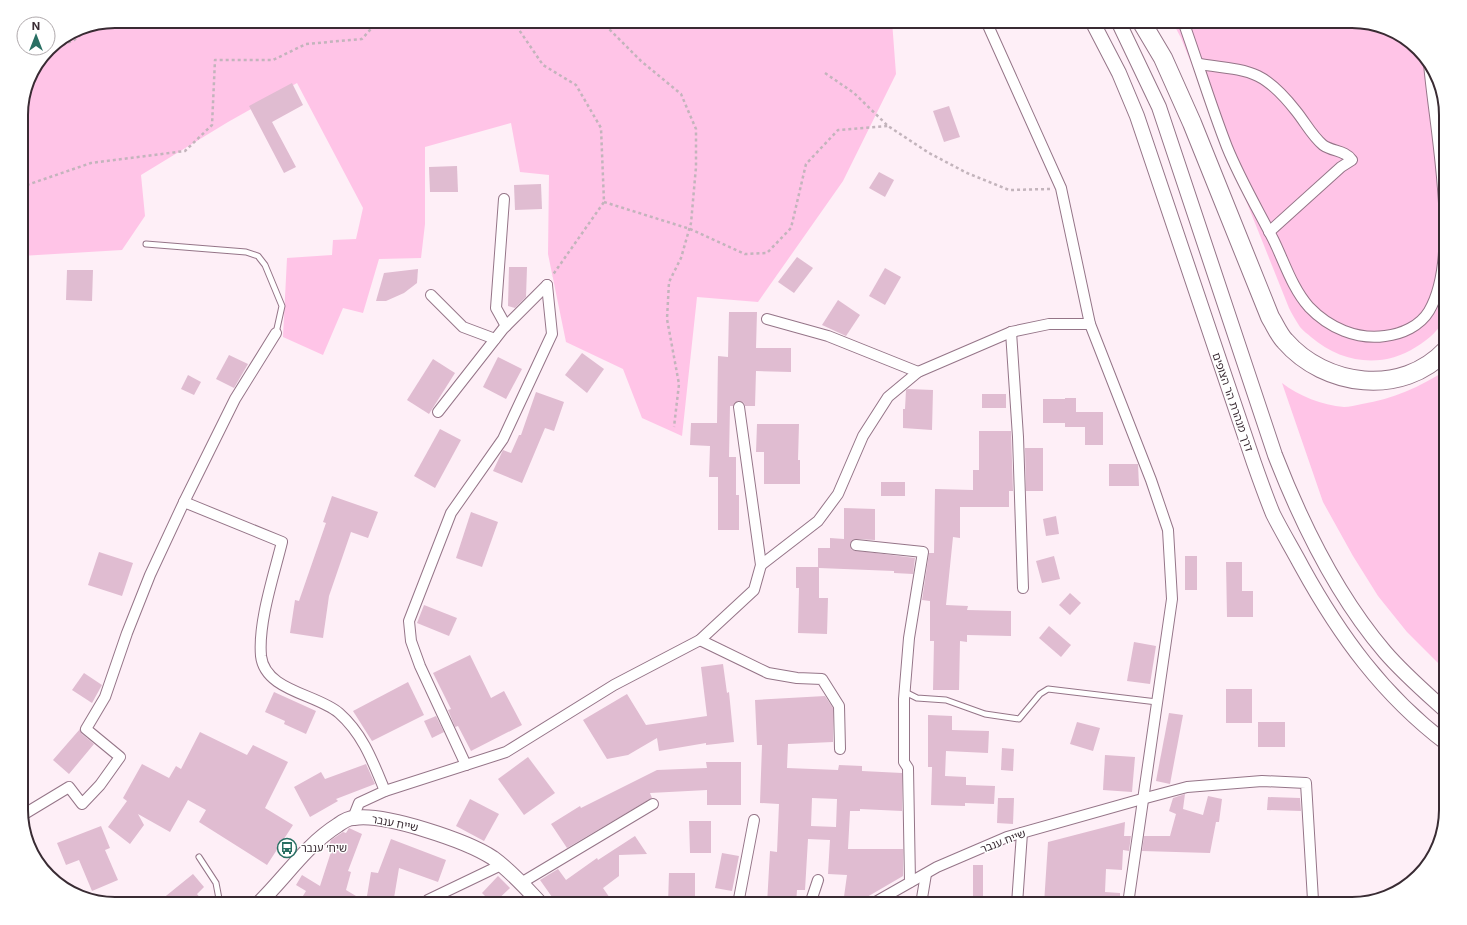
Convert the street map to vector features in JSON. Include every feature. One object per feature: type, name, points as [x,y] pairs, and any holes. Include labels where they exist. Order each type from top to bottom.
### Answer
[{"type":"highway","points":[[1145,28],[1163,58],[1192,123],[1270,318],[1284,341],[1310,363],[1332,374],[1352,380],[1375,381],[1396,379],[1416,372],[1439,355]]},
{"type":"main road","name":"דרך מנהרת הר הצופים","points":[[1096,28],[1116,67],[1137,116],[1251,455],[1274,515],[1318,596],[1349,644],[1380,681],[1423,725],[1439,738]]},
{"type":"main road","name":"דרך מנהרת הר הצופים","points":[[1121,28],[1159,107],[1275,455],[1295,505],[1338,585],[1368,631],[1397,665],[1439,705]]},
{"type":"main road","name":"שייח ענבר","points":[[264,897],[305,853],[338,824],[353,818],[372,817],[400,822],[431,831],[472,848],[492,858],[522,883],[535,897]]},
{"type":"street","points":[[989,28],[1061,188],[1090,324],[1151,480],[1168,530],[1172,599],[1129,897]]},
{"type":"street","points":[[1186,28],[1227,147],[1245,187],[1298,291],[1309,306],[1331,325],[1352,334],[1374,338],[1395,335],[1412,328],[1429,312],[1437,294],[1439,284]]},
{"type":"street","points":[[1199,64],[1246,70],[1266,79],[1280,90],[1324,145],[1347,154],[1352,160],[1341,167],[1269,232]]},
{"type":"street","points":[[1431,80],[1439,149]]},
{"type":"street","points":[[504,199],[496,308],[506,326]]},
{"type":"street","points":[[438,412],[506,326],[547,285]]},
{"type":"street","points":[[466,765],[420,666],[411,641],[409,621],[451,513],[503,439],[552,334],[547,285]]},
{"type":"street","points":[[432,295],[463,327],[495,339]]},
{"type":"street","points":[[767,319],[828,336],[918,372]]},
{"type":"street","points":[[761,565],[818,521],[838,494],[863,436],[888,397],[918,372],[1011,332],[1049,324],[1090,324]]},
{"type":"street","points":[[1011,332],[1018,437],[1023,588]]},
{"type":"street","points":[[28,812],[69,787],[82,804],[100,785],[120,757],[86,729],[105,697],[132,618],[184,502],[235,399],[276,333]]},
{"type":"street","points":[[353,818],[359,803],[384,791],[506,752],[614,685],[700,640],[754,590],[761,565],[739,407]]},
{"type":"street","points":[[184,502],[282,542],[262,625],[261,657],[273,680],[338,712],[358,733],[368,751],[384,791]]},
{"type":"street","points":[[856,546],[923,552],[909,638],[905,692],[904,762],[908,768],[910,882]]},
{"type":"street","points":[[700,640],[768,673],[796,678],[822,679],[839,706],[840,749]]},
{"type":"street","name":"שייח ענבר","points":[[884,897],[926,874],[1022,832],[1187,787],[1262,781],[1306,783],[1313,897]]},
{"type":"street","points":[[522,883],[653,804]]},
{"type":"street","points":[[739,897],[754,820]]},
{"type":"street","points":[[1017,897],[1022,832]]},
{"type":"street","points":[[434,897],[501,865]]},
{"type":"street","points":[[923,897],[926,874]]},
{"type":"street","points":[[812,897],[818,880]]},
{"type":"lane","points":[[146,244],[246,252],[258,256],[265,265],[282,306],[276,333]]},
{"type":"lane","points":[[905,692],[917,698],[946,700],[985,714],[1019,719],[1040,694],[1048,689],[1157,702]]},
{"type":"lane","points":[[199,857],[216,883],[219,897]]},
{"type":"path","points":[[28,185],[91,163],[185,151],[212,125],[215,60],[273,60],[306,44],[362,40],[372,28]]},
{"type":"path","points":[[518,28],[543,65],[576,85],[601,128],[604,202],[547,285]]},
{"type":"path","points":[[608,28],[641,61],[681,94],[696,129],[696,167],[690,229],[681,258],[669,282],[667,319],[678,384],[674,427]]},
{"type":"path","points":[[67,43],[78,37]]},
{"type":"path","points":[[825,73],[854,93],[888,126],[929,153],[967,173],[1009,190],[1061,188]]},
{"type":"path","points":[[604,202],[690,229],[745,254],[767,253],[791,228],[806,164],[838,130],[888,126]]},
{"type":"shaded area","points":[[109,28],[893,28],[896,74],[843,181],[758,302],[697,297],[682,436],[642,418],[623,369],[566,342],[548,254],[549,175],[520,172],[511,123],[425,147],[425,224],[421,258],[379,259],[363,313],[343,308],[323,355],[283,337],[287,258],[332,255],[333,240],[356,239],[363,208],[297,83],[228,122],[141,175],[145,216],[122,250],[28,256],[28,109],[31,92],[37,76],[46,62],[52,56],[56,56],[56,52],[71,40],[87,33]]},
{"type":"shaded area","points":[[1176,28],[1352,28],[1375,31],[1391,37],[1414,53],[1427,71],[1432,82],[1436,92],[1439,115],[1439,327],[1429,337],[1416,347],[1403,354],[1376,360],[1362,360],[1335,353],[1323,346],[1300,327],[1289,308]]},
{"type":"shaded area","points":[[1439,374],[1439,664],[1407,632],[1378,596],[1353,556],[1323,502],[1282,383],[1311,399],[1327,404],[1346,407],[1395,396],[1426,382]]},
{"type":"building","points":[[292,83],[303,105],[272,122],[296,167],[284,173],[249,106]]},
{"type":"building","points":[[949,106],[960,137],[944,142],[933,111]]},
{"type":"building","points":[[457,166],[458,192],[430,192],[429,167]]},
{"type":"building","points":[[879,172],[894,180],[885,197],[869,188]]},
{"type":"building","points":[[541,184],[542,209],[515,210],[514,185]]},
{"type":"building","points":[[797,257],[813,268],[794,293],[778,282]]},
{"type":"building","points":[[509,267],[527,267],[526,297],[515,308],[508,306]]},
{"type":"building","points":[[885,268],[901,277],[885,305],[869,296]]},
{"type":"building","points":[[418,269],[417,283],[404,293],[386,301],[376,301],[384,273]]},
{"type":"building","points":[[67,270],[93,270],[92,301],[66,300]]},
{"type":"building","points":[[838,300],[860,315],[846,336],[822,325]]},
{"type":"building","points":[[729,312],[757,312],[756,348],[791,348],[791,372],[756,371],[755,406],[745,406],[744,403],[738,401],[733,406],[730,406],[729,457],[736,457],[736,495],[739,495],[739,530],[718,530],[718,477],[709,477],[710,446],[690,445],[691,423],[717,423],[718,356],[728,357]]},
{"type":"building","points":[[582,353],[604,369],[587,393],[565,375]]},
{"type":"building","points":[[229,355],[248,364],[234,388],[216,379]]},
{"type":"building","points":[[498,357],[522,369],[506,399],[483,387]]},
{"type":"building","points":[[433,359],[455,373],[429,414],[407,400]]},
{"type":"building","points":[[188,375],[201,382],[194,395],[181,389]]},
{"type":"building","points":[[906,390],[933,390],[932,430],[903,428],[903,409],[905,409]]},
{"type":"building","points":[[536,392],[564,402],[554,431],[545,428],[522,483],[493,471],[503,450],[511,453],[519,435],[521,435]]},
{"type":"building","points":[[982,394],[1006,394],[1006,408],[982,408]]},
{"type":"building","points":[[1076,398],[1076,412],[1103,412],[1103,445],[1085,445],[1085,427],[1065,427],[1065,423],[1043,423],[1043,399]]},
{"type":"building","points":[[757,424],[799,424],[798,460],[800,460],[800,484],[764,484],[764,452],[756,452]]},
{"type":"building","points":[[440,429],[461,440],[435,488],[414,476]]},
{"type":"building","points":[[979,431],[1011,431],[1013,491],[1009,491],[1009,507],[960,507],[960,538],[953,537],[946,605],[968,606],[967,610],[1011,611],[1011,636],[967,635],[967,642],[960,641],[959,690],[933,690],[934,641],[930,641],[930,601],[922,600],[929,553],[934,553],[935,489],[973,490],[973,470],[979,470]]},
{"type":"building","points":[[1025,448],[1043,448],[1043,491],[1026,491]]},
{"type":"building","points":[[1109,464],[1138,464],[1139,486],[1109,486]]},
{"type":"building","points":[[881,482],[905,482],[905,496],[881,496]]},
{"type":"building","points":[[332,496],[378,512],[368,538],[351,532],[329,596],[323,638],[290,633],[295,600],[299,601],[326,523],[323,522]]},
{"type":"building","points":[[844,508],[875,509],[875,540],[854,539],[850,544],[852,550],[915,558],[913,574],[894,573],[894,571],[819,568],[819,598],[828,598],[827,634],[798,633],[799,588],[796,588],[796,567],[818,567],[818,548],[830,548],[830,538],[844,539]]},
{"type":"building","points":[[471,512],[498,522],[482,567],[456,558]]},
{"type":"building","points":[[1056,516],[1059,534],[1046,536],[1043,519]]},
{"type":"building","points":[[99,552],[133,563],[122,596],[88,585]]},
{"type":"building","points":[[1054,556],[1060,579],[1042,583],[1036,561]]},
{"type":"building","points":[[1185,556],[1197,556],[1197,590],[1185,590]]},
{"type":"building","points":[[1226,562],[1242,562],[1242,591],[1253,591],[1253,617],[1227,617]]},
{"type":"building","points":[[1070,593],[1081,603],[1070,615],[1059,605]]},
{"type":"building","points":[[424,605],[457,618],[449,636],[417,623]]},
{"type":"building","points":[[1049,626],[1071,645],[1061,657],[1039,638]]},
{"type":"building","points":[[1134,642],[1156,646],[1150,684],[1127,681]]},
{"type":"building","points":[[470,655],[491,698],[504,691],[522,725],[471,751],[458,726],[455,727],[448,710],[451,709],[433,673]]},
{"type":"building","points":[[723,664],[727,693],[729,692],[734,742],[706,745],[706,743],[659,751],[657,738],[628,755],[607,759],[583,720],[627,694],[646,725],[707,716],[701,667]]},
{"type":"building","points":[[84,673],[102,685],[92,703],[72,690]]},
{"type":"building","points":[[408,682],[424,715],[372,741],[353,711]]},
{"type":"building","points":[[1226,689],[1252,689],[1252,723],[1226,723]]},
{"type":"building","points":[[274,692],[316,711],[306,734],[284,724],[285,721],[265,712]]},
{"type":"building","points":[[825,696],[833,708],[833,742],[788,744],[787,768],[838,770],[839,765],[862,766],[862,771],[902,773],[902,811],[860,809],[860,811],[850,811],[848,849],[903,849],[903,876],[867,897],[844,897],[847,875],[828,874],[830,840],[808,839],[805,890],[797,890],[796,897],[767,897],[770,851],[777,852],[779,804],[760,803],[762,745],[757,745],[755,700]],"holes":[[[812,798],[837,799],[836,827],[811,826]]]},
{"type":"building","points":[[1169,713],[1183,715],[1170,784],[1156,781]]},
{"type":"building","points":[[928,715],[952,716],[952,730],[989,731],[988,753],[946,751],[945,776],[966,777],[966,785],[995,786],[994,804],[965,803],[965,806],[931,805],[932,767],[928,767]]},
{"type":"building","points":[[436,716],[444,732],[432,738],[424,721]]},
{"type":"building","points":[[1077,722],[1100,728],[1093,751],[1070,744]]},
{"type":"building","points":[[1258,722],[1285,722],[1285,747],[1258,747]]},
{"type":"building","points":[[80,729],[82,734],[94,744],[69,774],[53,760]]},
{"type":"building","points":[[200,732],[247,755],[253,745],[288,762],[265,808],[293,825],[267,865],[199,822],[206,810],[188,800],[170,832],[138,814],[144,825],[130,844],[108,827],[127,801],[123,798],[142,764],[169,778],[176,766],[181,769]]},
{"type":"building","points":[[1002,748],[1014,749],[1013,771],[1001,770]]},
{"type":"building","points":[[1105,755],[1135,757],[1132,792],[1103,790]]},
{"type":"building","points":[[528,757],[555,793],[524,815],[498,779]]},
{"type":"building","points":[[706,762],[741,762],[741,805],[707,805],[707,790],[650,793],[652,798],[567,848],[551,824],[580,806],[581,808],[657,770],[707,768]]},
{"type":"building","points":[[366,764],[375,784],[336,799],[338,801],[310,817],[294,787],[321,772],[325,779]]},
{"type":"building","points":[[1185,794],[1183,809],[1203,815],[1208,796],[1222,799],[1219,822],[1216,822],[1210,853],[1142,851],[1144,836],[1170,836],[1176,814],[1169,811],[1173,798]]},
{"type":"building","points":[[1268,797],[1300,798],[1301,811],[1267,810]]},
{"type":"building","points":[[998,798],[1014,798],[1013,824],[997,823]]},
{"type":"building","points":[[470,799],[499,814],[484,841],[456,826]]},
{"type":"building","points":[[689,821],[711,821],[711,853],[690,853]]},
{"type":"building","points":[[1125,822],[1124,836],[1131,836],[1129,851],[1123,850],[1122,870],[1106,869],[1105,892],[1120,893],[1120,897],[1044,897],[1048,842]]},
{"type":"building","points":[[101,826],[110,848],[105,850],[118,880],[92,891],[79,860],[66,865],[57,843]]},
{"type":"building","points":[[349,828],[362,834],[348,871],[351,872],[346,890],[358,897],[302,897],[306,891],[296,885],[302,875],[320,886],[331,852],[328,848],[331,840],[343,832],[346,833]]},
{"type":"building","points":[[635,836],[647,854],[619,855],[619,876],[603,888],[609,897],[552,897],[540,880],[558,869],[566,880],[597,858],[598,860]]},
{"type":"building","points":[[391,839],[446,860],[438,882],[399,868],[394,897],[367,897],[371,872],[378,873]]},
{"type":"building","points":[[722,853],[739,856],[732,891],[715,888]]},
{"type":"building","points":[[973,865],[983,865],[983,897],[973,897]]},
{"type":"building","points":[[669,873],[695,873],[695,897],[668,897]]},
{"type":"building","points":[[193,874],[204,887],[197,894],[199,897],[165,897]]},
{"type":"building","points":[[498,876],[510,888],[500,897],[486,897],[482,893]]},
{"type":"place","name":"שיח׳ ענבר","points":[[287,848]]}]
